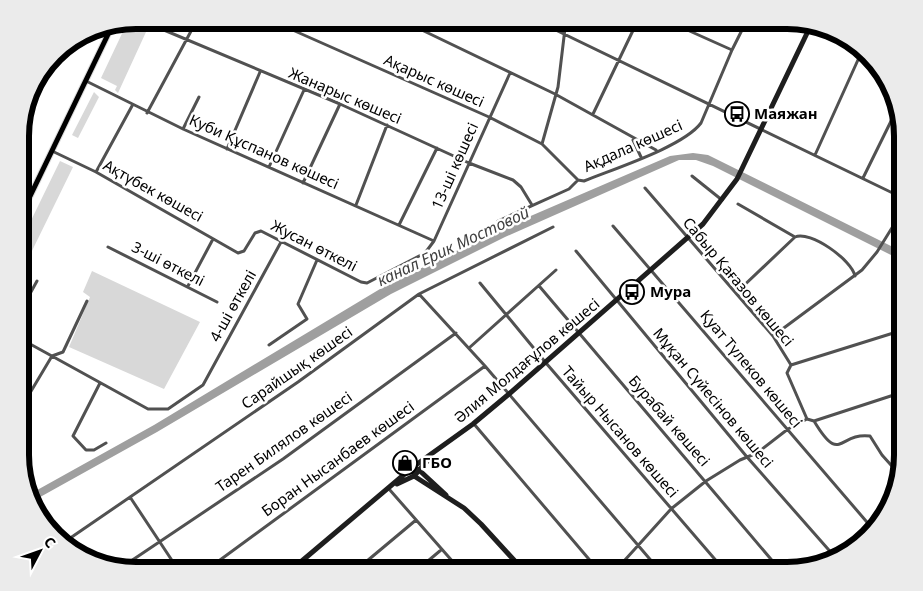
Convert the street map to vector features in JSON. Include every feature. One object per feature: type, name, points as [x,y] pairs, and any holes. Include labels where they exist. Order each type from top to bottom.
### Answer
[{"type":"main road","name":"Әлия Молдағұлов көшесі","points":[[301,562],[392,487],[413,467],[473,424],[546,363],[703,224],[723,200],[743,168],[760,128],[808,31]]},
{"type":"main road","points":[[29,199],[109,32]]},
{"type":"main road","points":[[428,482],[426,470],[435,453]]},
{"type":"main road","name":"Әлия Молдағұлов көшесі","points":[[392,487],[414,476],[435,453]]},
{"type":"main road","points":[[428,482],[420,470],[413,467],[414,476],[428,482],[481,524],[516,562]]},
{"type":"main road","points":[[405,481],[428,482]]},
{"type":"street","name":"Жанарыс көшесі","points":[[162,29],[260,72],[340,104],[469,163],[513,180],[521,187],[532,205]]},
{"type":"street","points":[[147,113],[193,29]]},
{"type":"street","name":"Ақарыс көшесi","points":[[290,29],[489,118],[542,144],[578,180]]},
{"type":"street","points":[[424,29],[555,94],[657,151]]},
{"type":"street","points":[[554,29],[894,194]]},
{"type":"street","points":[[542,144],[555,94],[566,29]]},
{"type":"street","points":[[593,114],[634,29]]},
{"type":"street","points":[[685,29],[732,50]]},
{"type":"street","name":"Ақдала көшесі","points":[[498,221],[569,189],[578,180],[584,180],[657,151],[695,131],[701,123],[742,29]]},
{"type":"street","points":[[815,155],[860,57]]},
{"type":"street","points":[[227,149],[260,72]]},
{"type":"street","name":"13-ші көшесi","points":[[434,241],[510,73]]},
{"type":"street","name":"Куби Құспанов көшесi","points":[[86,81],[147,113],[434,241]]},
{"type":"street","points":[[269,168],[304,90]]},
{"type":"street","points":[[183,129],[199,96]]},
{"type":"street","points":[[303,183],[340,104]]},
{"type":"street","points":[[96,172],[132,106]]},
{"type":"street","points":[[863,178],[892,118]]},
{"type":"street","points":[[356,205],[387,125]]},
{"type":"street","points":[[633,139],[641,157]]},
{"type":"street","points":[[399,225],[437,148]]},
{"type":"street","name":"Ақтүбек көшесi","points":[[52,152],[96,172],[241,253]]},
{"type":"street","points":[[692,176],[723,200]]},
{"type":"street","name":"Сабыр Қағазов көшесі","points":[[645,188],[773,336],[791,364],[787,373],[807,419]]},
{"type":"street","points":[[738,204],[795,237],[805,236],[836,252],[854,270],[855,277]]},
{"type":"street","points":[[773,336],[855,277],[877,252],[894,225]]},
{"type":"street","name":"Қуат Түлеков көшесі","points":[[613,226],[652,269],[869,525]]},
{"type":"street","name":"Сарайшық көшесі","points":[[69,539],[313,371],[419,294],[553,227]]},
{"type":"street","name":"Жусан өткелі","points":[[241,253],[257,231],[367,283],[425,253],[434,241]]},
{"type":"street","points":[[736,293],[795,237]]},
{"type":"street","points":[[188,286],[214,238]]},
{"type":"street","name":"4-шi өткелi","points":[[29,343],[148,409],[168,409],[200,388],[281,242]]},
{"type":"street","name":"3-шi өткелi","points":[[108,247],[217,302]]},
{"type":"street","name":"Мұқан Сүйесінов көшесі","points":[[576,251],[747,457],[831,553]]},
{"type":"street","points":[[269,345],[307,319],[298,304],[316,260]]},
{"type":"street","points":[[469,348],[540,287],[556,270]]},
{"type":"street","points":[[29,296],[37,281]]},
{"type":"street","name":"Тайыр Нысанов көшесi","points":[[480,283],[546,363],[717,562]]},
{"type":"street","name":"Бурабай көшесi","points":[[540,287],[774,562]]},
{"type":"street","points":[[419,294],[485,366],[652,562]]},
{"type":"street","points":[[29,395],[52,356],[63,352],[87,301]]},
{"type":"street","name":"Тарен Билялов көшесі","points":[[130,562],[283,459],[456,333]]},
{"type":"street","points":[[791,364],[894,333]]},
{"type":"street","name":"Боран Нысанбаев көшесі","points":[[217,562],[485,366]]},
{"type":"street","points":[[100,383],[73,436],[86,450],[94,450],[106,443]]},
{"type":"street","points":[[622,562],[671,508],[706,481],[757,453],[788,429],[807,419],[814,421],[894,395]]},
{"type":"street","points":[[814,421],[825,440],[832,444],[870,436],[882,455],[893,468]]},
{"type":"street","points":[[473,424],[591,562]]},
{"type":"street","points":[[392,487],[416,520],[452,562]]},
{"type":"street","points":[[130,497],[173,562]]},
{"type":"street","points":[[366,562],[416,520]]},
{"type":"street","points":[[427,562],[441,550]]},
{"type":"shaded area","points":[[140,29],[146,32],[118,93],[115,90],[117,86],[101,78],[124,30]]},
{"type":"shaded area","points":[[94,92],[99,97],[78,138],[72,135]]},
{"type":"shaded area","name":"канал Ерик Мостовой","points":[[693,153],[708,155],[894,248],[894,256],[713,166],[696,160],[679,160],[505,237],[391,294],[157,432],[38,498],[35,491],[154,425],[385,286],[503,228],[670,156]]},
{"type":"shaded area","points":[[60,161],[73,167],[29,257],[29,225]]},
{"type":"shaded area","points":[[92,271],[200,322],[164,389],[69,347],[90,297],[83,292]]},
{"type":"place","name":"Маяжан","points":[[737,114]]},
{"type":"place","name":"Мура","points":[[632,292]]},
{"type":"place","name":"ГБО","points":[[405,463]]}]
